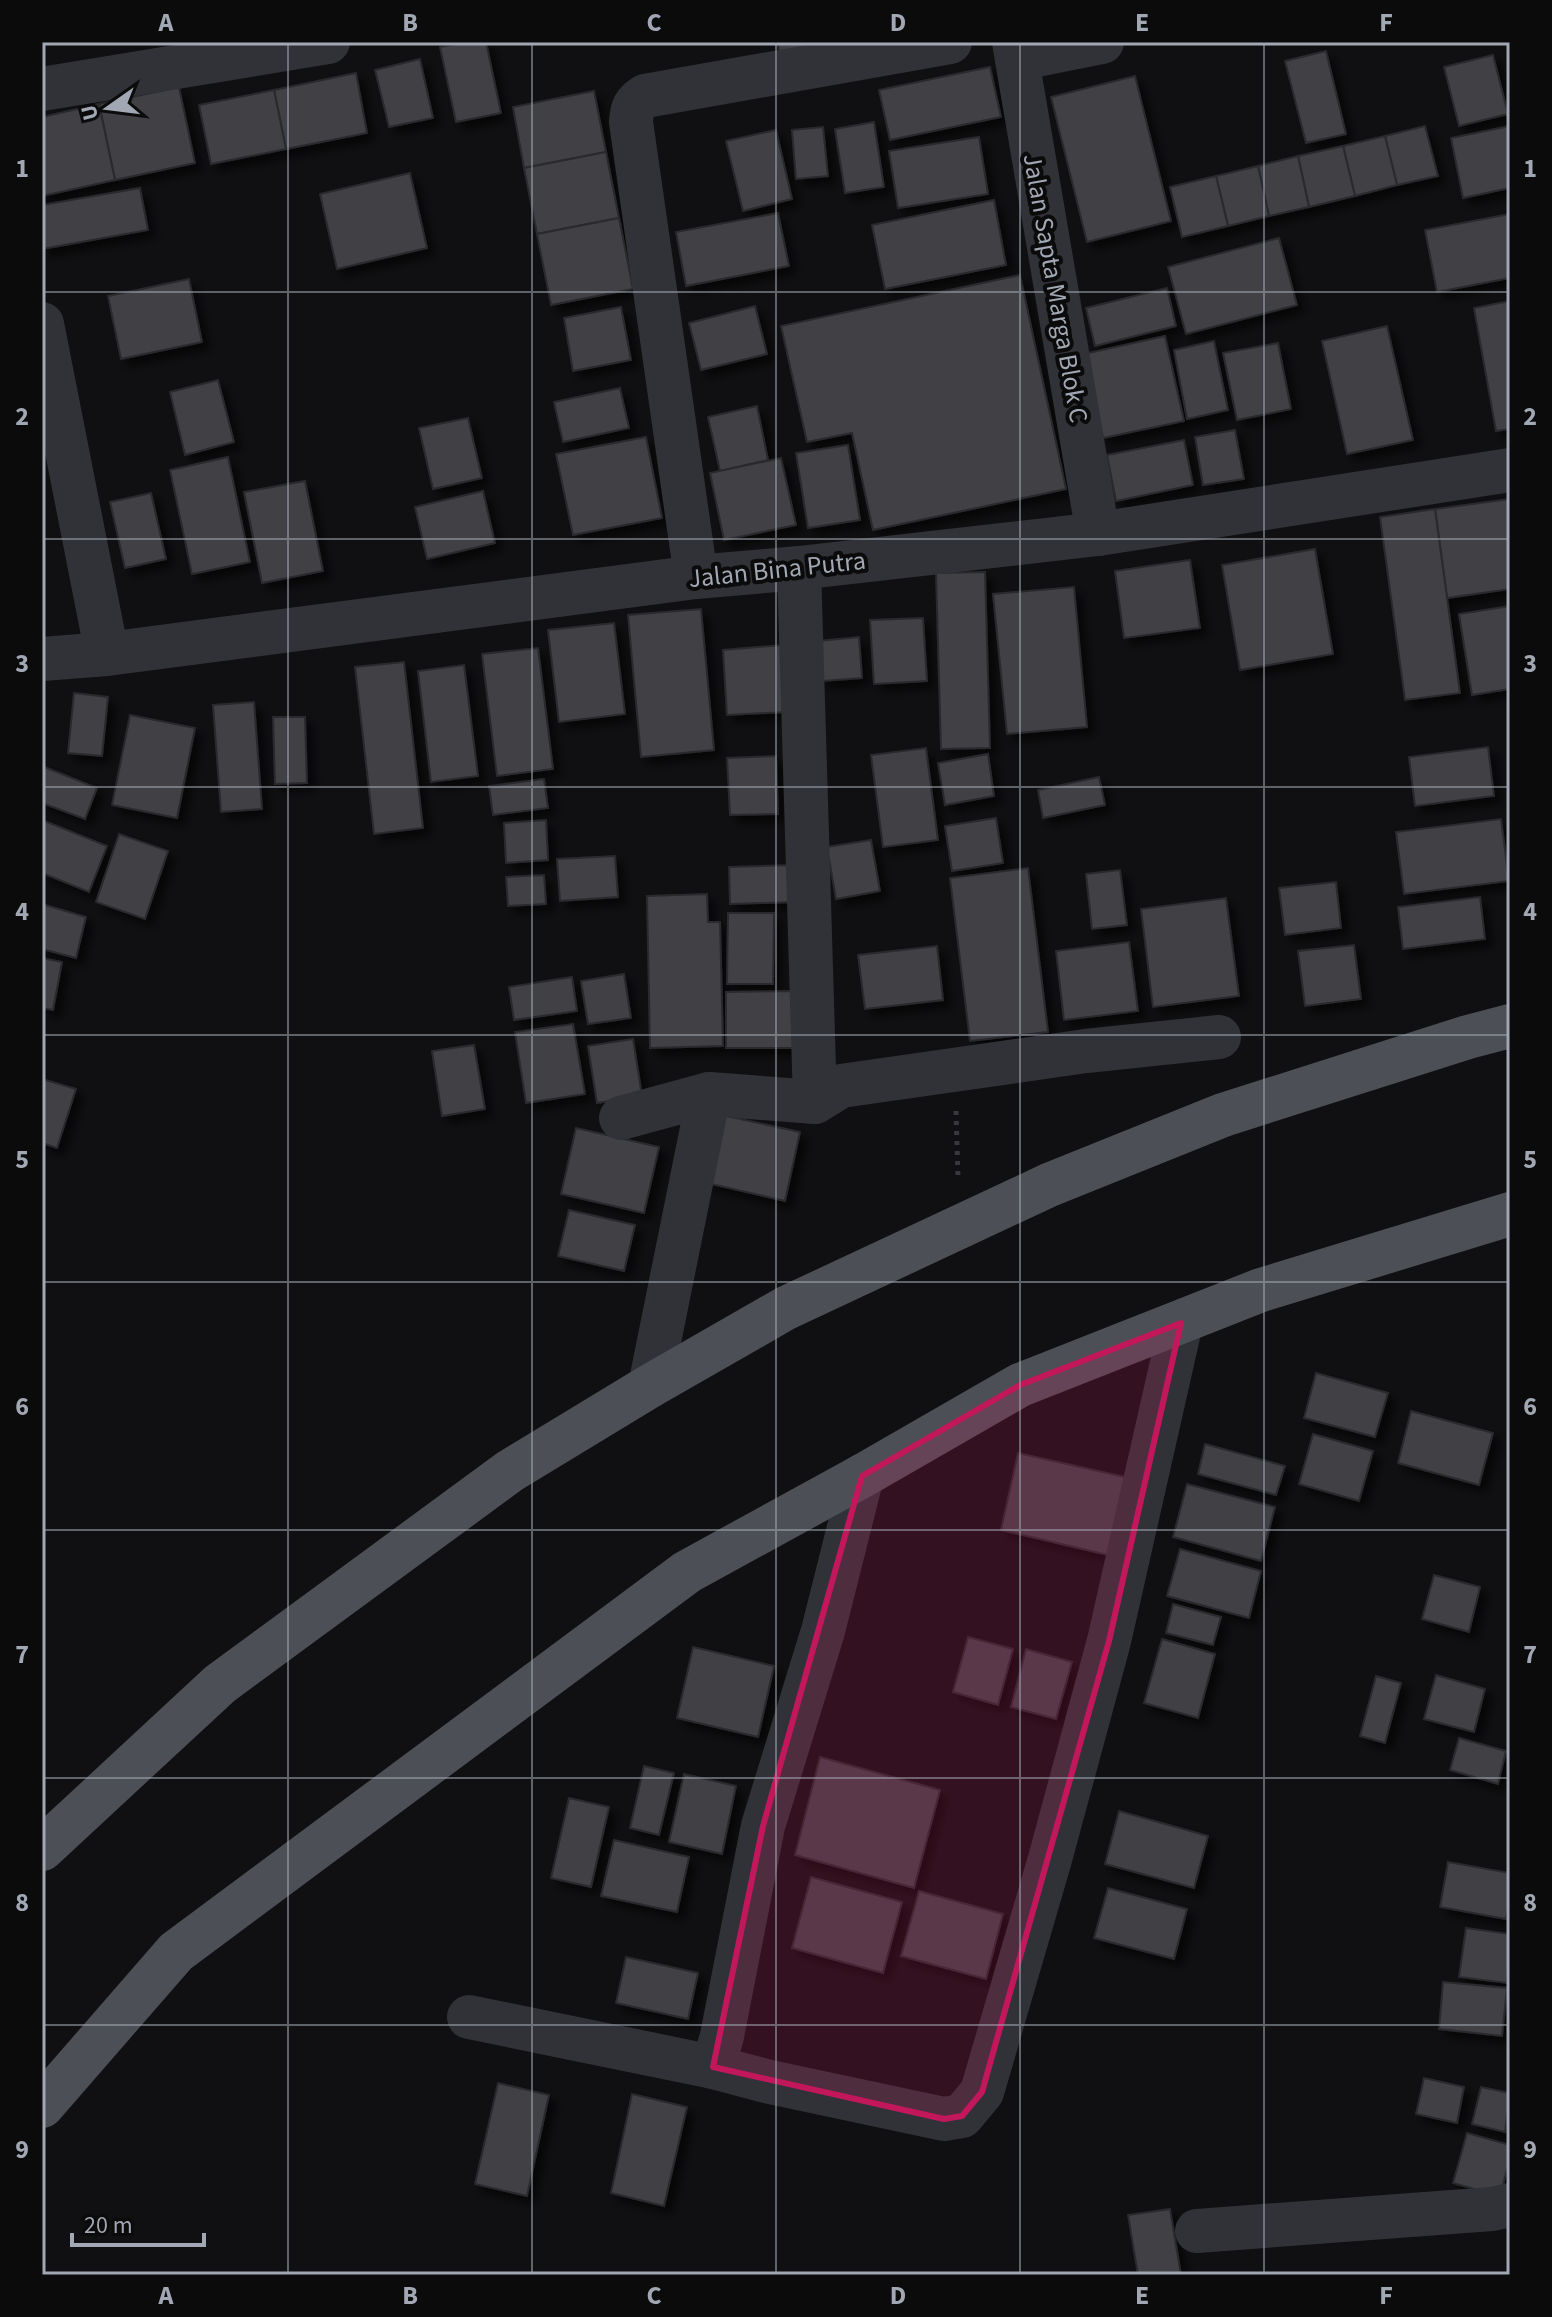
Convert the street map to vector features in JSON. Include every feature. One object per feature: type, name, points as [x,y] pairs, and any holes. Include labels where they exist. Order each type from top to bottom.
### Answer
[{"type":"main road","points":[[42,1849],[220,1684],[510,1471],[786,1308],[1049,1185],[1223,1115],[1510,1026]]},
{"type":"main road","points":[[42,2106],[176,1952],[687,1572],[1020,1385],[1261,1290],[1510,1214]]},
{"type":"street","points":[[42,89],[328,42]]},
{"type":"street","points":[[696,577],[631,122],[632,109],[645,96],[950,42]]},
{"type":"street","points":[[1016,51],[1102,42]]},
{"type":"street","name":"Jalan Sapta Marga Blok C","points":[[1016,51],[1098,534]]},
{"type":"street","points":[[42,324],[107,654]]},
{"type":"street","name":"Jalan Bina Putra","points":[[42,659],[107,654],[696,577],[1098,534],[1510,470]]},
{"type":"street","points":[[799,568],[815,1102]]},
{"type":"street","points":[[621,1118],[709,1094],[815,1102],[841,1086],[1086,1051],[1219,1037]]},
{"type":"street","points":[[650,1386],[709,1094]]},
{"type":"street","points":[[469,2017],[944,2119],[962,2116],[982,2092],[1050,1859],[1109,1641],[1181,1323]]},
{"type":"street","points":[[713,2067],[725,2022],[763,1826],[823,1631],[862,1476]]},
{"type":"street","points":[[1197,2231],[1492,2209],[1510,2205]]},
{"type":"path","points":[[955,1070],[960,1225]]},
{"type":"highlighted area","points":[[1181,1323],[1109,1641],[982,2092],[962,2116],[944,2119],[713,2067],[763,1826],[862,1476],[1020,1385]]},
{"type":"building","points":[[486,42],[501,113],[456,122],[440,47]]},
{"type":"building","points":[[777,42],[855,42],[780,55]]},
{"type":"building","points":[[1326,51],[1346,134],[1306,143],[1285,61]]},
{"type":"building","points":[[1493,55],[1508,114],[1459,126],[1444,67]]},
{"type":"building","points":[[420,59],[433,118],[389,127],[375,70]]},
{"type":"building","points":[[990,67],[1001,117],[890,140],[879,90]]},
{"type":"building","points":[[356,73],[367,133],[286,149],[274,90]]},
{"type":"building","points":[[1135,76],[1171,221],[1087,242],[1051,97]]},
{"type":"building","points":[[179,87],[195,163],[115,180],[99,104]]},
{"type":"building","points":[[274,90],[286,149],[211,164],[199,105]]},
{"type":"building","points":[[594,91],[606,152],[524,168],[513,107]]},
{"type":"building","points":[[99,104],[115,180],[42,196],[42,117]]},
{"type":"building","points":[[874,122],[884,187],[845,193],[835,129]]},
{"type":"building","points":[[1425,126],[1438,176],[1397,185],[1385,136]]},
{"type":"building","points":[[1510,126],[1510,188],[1463,198],[1451,138]]},
{"type":"building","points":[[823,127],[828,176],[796,179],[792,130]]},
{"type":"building","points":[[776,130],[792,199],[743,211],[726,141]]},
{"type":"building","points":[[1385,136],[1397,185],[1355,196],[1343,146]]},
{"type":"building","points":[[979,137],[988,194],[898,208],[889,151]]},
{"type":"building","points":[[1343,146],[1355,196],[1309,207],[1298,156]]},
{"type":"building","points":[[606,152],[619,218],[537,234],[524,168]]},
{"type":"building","points":[[1298,156],[1309,207],[1269,216],[1258,166]]},
{"type":"building","points":[[1258,166],[1269,216],[1228,226],[1216,176]]},
{"type":"building","points":[[410,173],[427,248],[337,269],[320,194]]},
{"type":"building","points":[[1216,176],[1228,226],[1182,237],[1170,187]]},
{"type":"building","points":[[140,188],[148,230],[42,249],[42,205]]},
{"type":"building","points":[[994,200],[1006,265],[885,289],[872,225]]},
{"type":"building","points":[[778,213],[789,266],[686,286],[676,232]]},
{"type":"building","points":[[1510,214],[1510,278],[1437,292],[1425,230]]},
{"type":"building","points":[[619,218],[633,289],[551,305],[537,234]]},
{"type":"building","points":[[1279,238],[1297,305],[1186,334],[1168,267]]},
{"type":"building","points":[[1020,275],[1066,489],[873,530],[852,433],[807,442],[781,326]]},
{"type":"building","points":[[189,279],[202,342],[121,359],[108,296]]},
{"type":"building","points":[[1167,288],[1176,326],[1095,346],[1086,308]]},
{"type":"building","points":[[1510,301],[1510,429],[1496,431],[1474,308]]},
{"type":"building","points":[[755,306],[767,354],[701,370],[689,323]]},
{"type":"building","points":[[621,307],[631,360],[573,371],[564,318]]},
{"type":"building","points":[[1387,326],[1413,440],[1347,454],[1322,341]]},
{"type":"building","points":[[1165,336],[1184,421],[1103,438],[1084,354]]},
{"type":"building","points":[[1214,341],[1228,410],[1187,419],[1174,350]]},
{"type":"building","points":[[1278,343],[1291,409],[1237,420],[1223,353]]},
{"type":"building","points":[[218,380],[234,442],[185,455],[170,392]]},
{"type":"building","points":[[620,388],[629,428],[563,442],[554,402]]},
{"type":"building","points":[[757,406],[768,460],[720,471],[708,417]]},
{"type":"building","points":[[468,418],[482,478],[433,489],[419,428]]},
{"type":"building","points":[[1235,430],[1244,479],[1203,485],[1195,437]]},
{"type":"building","points":[[646,437],[662,518],[573,535],[556,454]]},
{"type":"building","points":[[1184,440],[1193,485],[1116,501],[1107,455]]},
{"type":"building","points":[[848,445],[860,520],[808,528],[796,453]]},
{"type":"building","points":[[228,457],[250,562],[192,574],[170,470]]},
{"type":"building","points":[[781,458],[796,525],[724,540],[710,473]]},
{"type":"building","points":[[305,481],[323,571],[262,583],[244,492]]},
{"type":"building","points":[[483,491],[495,543],[427,559],[415,507]]},
{"type":"building","points":[[151,493],[166,559],[125,568],[110,502]]},
{"type":"building","points":[[1510,499],[1510,589],[1447,598],[1435,509]]},
{"type":"building","points":[[1435,509],[1460,693],[1405,700],[1380,517]]},
{"type":"building","points":[[1315,549],[1333,654],[1240,670],[1222,565]]},
{"type":"building","points":[[1190,560],[1200,628],[1124,638],[1115,571]]},
{"type":"building","points":[[985,572],[990,748],[941,749],[936,573]]},
{"type":"building","points":[[1074,587],[1087,727],[1007,734],[993,594]]},
{"type":"building","points":[[1510,606],[1510,689],[1472,695],[1459,614]]},
{"type":"building","points":[[701,609],[714,750],[641,757],[628,615]]},
{"type":"building","points":[[923,618],[927,681],[874,684],[870,620]]},
{"type":"building","points":[[614,623],[625,714],[559,722],[548,630]]},
{"type":"building","points":[[859,637],[862,678],[822,681],[819,641]]},
{"type":"building","points":[[782,645],[787,712],[727,715],[723,650]]},
{"type":"building","points":[[538,648],[553,769],[497,776],[482,654]]},
{"type":"building","points":[[404,662],[423,828],[374,834],[355,667]]},
{"type":"building","points":[[464,665],[478,776],[431,782],[418,671]]},
{"type":"building","points":[[74,693],[108,697],[102,756],[68,753]]},
{"type":"building","points":[[254,702],[262,809],[221,812],[213,705]]},
{"type":"building","points":[[130,715],[195,728],[177,818],[112,805]]},
{"type":"building","points":[[273,717],[305,717],[307,783],[275,784]]},
{"type":"building","points":[[1488,747],[1494,796],[1415,806],[1409,757]]},
{"type":"building","points":[[926,748],[938,840],[883,847],[871,755]]},
{"type":"building","points":[[988,754],[994,796],[945,805],[938,763]]},
{"type":"building","points":[[776,756],[778,814],[730,815],[727,758]]},
{"type":"building","points":[[42,766],[97,788],[85,819],[42,803]]},
{"type":"building","points":[[1099,777],[1105,805],[1043,818],[1038,790]]},
{"type":"building","points":[[544,779],[548,808],[493,815],[489,786]]},
{"type":"building","points":[[996,818],[1003,863],[952,871],[945,826]]},
{"type":"building","points":[[1501,819],[1509,881],[1404,894],[1396,832]]},
{"type":"building","points":[[42,820],[107,846],[89,892],[42,873]]},
{"type":"building","points":[[546,820],[548,860],[506,863],[504,823]]},
{"type":"building","points":[[119,834],[168,851],[145,919],[96,902]]},
{"type":"building","points":[[871,840],[880,891],[836,899],[827,847]]},
{"type":"building","points":[[615,856],[618,897],[560,901],[557,859]]},
{"type":"building","points":[[794,865],[795,902],[730,904],[729,867]]},
{"type":"building","points":[[1028,868],[1048,1032],[970,1041],[950,878]]},
{"type":"building","points":[[1120,870],[1127,925],[1092,929],[1086,874]]},
{"type":"building","points":[[544,875],[546,904],[508,906],[506,877]]},
{"type":"building","points":[[1336,882],[1341,928],[1285,935],[1279,888]]},
{"type":"building","points":[[707,894],[708,922],[720,922],[723,1046],[650,1048],[647,896]]},
{"type":"building","points":[[1480,897],[1485,939],[1403,949],[1398,907]]},
{"type":"building","points":[[1226,898],[1239,996],[1153,1007],[1141,909]]},
{"type":"building","points":[[42,904],[86,917],[76,958],[42,949]]},
{"type":"building","points":[[728,913],[774,913],[773,984],[727,984]]},
{"type":"building","points":[[1129,942],[1138,1011],[1064,1020],[1056,951]]},
{"type":"building","points":[[1354,945],[1361,999],[1305,1006],[1298,951]]},
{"type":"building","points":[[937,946],[943,1000],[865,1009],[858,955]]},
{"type":"building","points":[[42,958],[62,962],[53,1010],[42,1008]]},
{"type":"building","points":[[624,974],[631,1018],[588,1024],[581,981]]},
{"type":"building","points":[[572,977],[577,1011],[514,1020],[509,987]]},
{"type":"building","points":[[793,991],[794,1048],[726,1048],[726,992]]},
{"type":"building","points":[[573,1024],[585,1094],[526,1103],[515,1032]]},
{"type":"building","points":[[633,1039],[642,1096],[597,1103],[588,1046]]},
{"type":"building","points":[[474,1045],[485,1109],[442,1116],[432,1051]]},
{"type":"building","points":[[42,1079],[76,1089],[57,1148],[42,1143]]},
{"type":"building","points":[[722,1115],[800,1132],[785,1201],[707,1183]]},
{"type":"building","points":[[576,1128],[659,1147],[644,1213],[561,1194]]},
{"type":"building","points":[[569,1210],[635,1225],[624,1271],[558,1256]]},
{"type":"building","points":[[1316,1373],[1388,1393],[1375,1437],[1304,1418]]},
{"type":"building","points":[[1411,1411],[1493,1433],[1479,1485],[1398,1463]]},
{"type":"building","points":[[1313,1434],[1373,1451],[1359,1501],[1299,1484]]},
{"type":"building","points":[[1205,1444],[1285,1466],[1276,1495],[1198,1474]]},
{"type":"building","points":[[1018,1453],[1125,1477],[1108,1555],[1001,1530]]},
{"type":"building","points":[[1187,1484],[1275,1507],[1261,1561],[1173,1537]]},
{"type":"building","points":[[1180,1549],[1261,1571],[1249,1618],[1167,1596]]},
{"type":"building","points":[[1434,1575],[1480,1587],[1469,1632],[1422,1619]]},
{"type":"building","points":[[1173,1604],[1221,1617],[1213,1645],[1166,1633]]},
{"type":"building","points":[[968,1637],[1013,1649],[998,1705],[953,1692]]},
{"type":"building","points":[[1162,1639],[1215,1654],[1198,1718],[1144,1703]]},
{"type":"building","points":[[693,1647],[774,1666],[758,1737],[677,1718]]},
{"type":"building","points":[[1026,1649],[1072,1662],[1056,1719],[1011,1707]]},
{"type":"building","points":[[1436,1675],[1485,1689],[1474,1732],[1424,1719]]},
{"type":"building","points":[[1376,1676],[1401,1683],[1385,1743],[1360,1736]]},
{"type":"building","points":[[1459,1738],[1506,1751],[1498,1784],[1450,1770]]},
{"type":"building","points":[[820,1757],[940,1790],[914,1888],[795,1855]]},
{"type":"building","points":[[644,1766],[674,1773],[659,1835],[630,1828]]},
{"type":"building","points":[[684,1774],[736,1786],[722,1854],[669,1842]]},
{"type":"building","points":[[569,1798],[609,1807],[591,1887],[551,1878]]},
{"type":"building","points":[[1119,1811],[1208,1836],[1194,1888],[1105,1864]]},
{"type":"building","points":[[614,1840],[689,1857],[677,1912],[601,1896]]},
{"type":"building","points":[[1448,1862],[1510,1873],[1506,1919],[1440,1907]]},
{"type":"building","points":[[811,1877],[902,1902],[883,1973],[792,1948]]},
{"type":"building","points":[[1108,1888],[1187,1909],[1174,1959],[1094,1938]]},
{"type":"building","points":[[919,1891],[1003,1914],[986,1979],[901,1956]]},
{"type":"building","points":[[1466,1928],[1510,1934],[1507,1983],[1459,1977]]},
{"type":"building","points":[[626,1957],[698,1973],[688,2019],[616,2003]]},
{"type":"building","points":[[1443,1982],[1507,1988],[1502,2036],[1439,2029]]},
{"type":"building","points":[[1424,2078],[1464,2087],[1457,2123],[1416,2114]]},
{"type":"building","points":[[498,2083],[549,2095],[527,2196],[475,2184]]},
{"type":"building","points":[[1481,2087],[1510,2093],[1505,2132],[1472,2124]]},
{"type":"building","points":[[632,2094],[687,2107],[664,2206],[611,2193]]},
{"type":"building","points":[[1467,2133],[1510,2145],[1510,2158],[1500,2196],[1453,2183]]},
{"type":"building","points":[[1170,2209],[1181,2275],[1138,2275],[1128,2215]]}]
